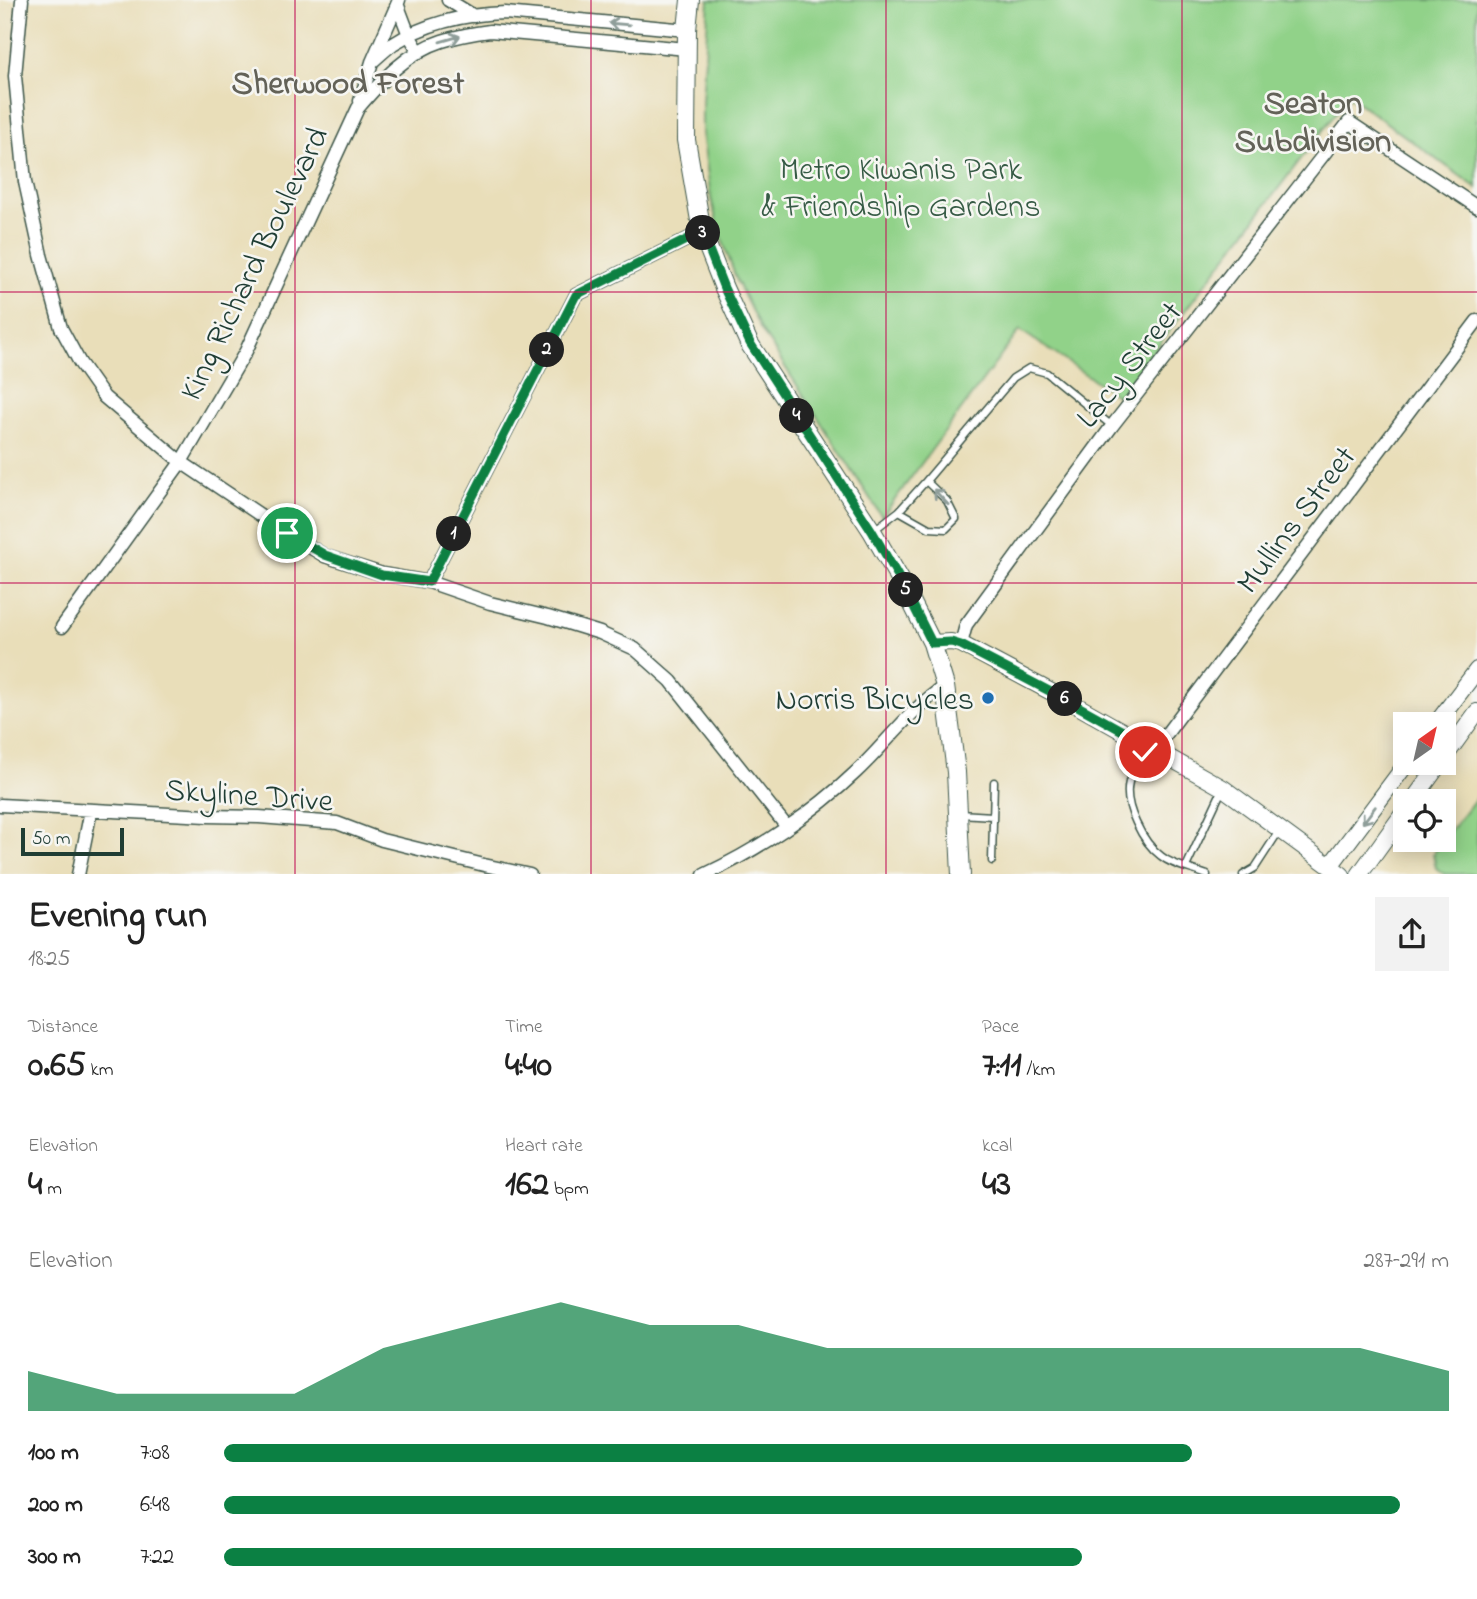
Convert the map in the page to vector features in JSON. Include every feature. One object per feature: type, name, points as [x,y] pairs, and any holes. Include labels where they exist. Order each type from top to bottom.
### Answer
[{"type":"main road","points":[[690,0],[687,30],[687,140],[702,232],[750,343],[872,531],[932,643],[945,686],[956,772],[961,874]]},
{"type":"street","points":[[22,0],[15,76],[25,182],[61,328],[80,363],[104,397],[181,462],[287,533],[325,555],[382,575],[429,582],[490,603],[548,617],[635,649],[671,681],[787,827]]},
{"type":"street","points":[[448,0],[474,16]]},
{"type":"street","points":[[398,3],[419,52]]},
{"type":"street","points":[[358,108],[372,62],[398,3]]},
{"type":"street","points":[[489,13],[490,31]]},
{"type":"street","points":[[372,62],[391,45],[410,35],[447,21],[489,13],[687,30]]},
{"type":"street","name":"King Richard Boulevard","points":[[62,627],[181,462],[246,351],[358,108],[397,66],[439,41],[490,31],[687,49]]},
{"type":"street","name":"Lacy Street","points":[[961,645],[966,625],[1112,426],[1349,122],[1477,207]]},
{"type":"street","points":[[429,582],[576,295],[702,232]]},
{"type":"street","name":"Mullins Street","points":[[1155,749],[1477,321]]},
{"type":"street","points":[[932,643],[951,642],[961,645],[1155,749],[1223,788],[1336,870],[1400,775]]},
{"type":"street","points":[[1445,712],[1477,670]]},
{"type":"street","points":[[704,874],[787,827],[826,799],[858,771],[929,696],[945,686]]},
{"type":"street","points":[[1456,741],[1477,712]]},
{"type":"street","name":"Skyline Drive","points":[[0,804],[337,823],[382,839],[530,874]]},
{"type":"street","points":[[78,874],[91,810]]},
{"type":"street","points":[[1359,874],[1393,827]]},
{"type":"lane","points":[[872,531],[899,511],[1013,378],[1029,368],[1047,373],[1112,426]]},
{"type":"lane","points":[[899,511],[929,528],[946,529],[956,519],[947,501],[926,481]]},
{"type":"lane","points":[[1155,749],[1145,752],[1129,782],[1128,796],[1137,824],[1148,845],[1163,858],[1207,874]]},
{"type":"lane","points":[[992,861],[994,782]]},
{"type":"lane","points":[[1186,867],[1223,788]]},
{"type":"lane","points":[[958,814],[993,816]]},
{"type":"lane","points":[[1243,874],[1255,868],[1280,830]]},
{"type":"green space","name":"Metro Kiwanis Park & Friendship Gardens","points":[[709,0],[1477,0],[1477,188],[1349,96],[1119,397],[1020,330],[882,517],[760,328],[737,281],[719,231],[711,198],[702,133]]},
{"type":"green space","points":[[1477,797],[1477,874],[1444,874],[1436,868],[1434,852],[1456,852],[1456,824]]},
{"type":"place","name":"Norris Bicycles","points":[[988,698]]},
{"type":"district","name":"Sherwood Forest","points":[[348,81]]},
{"type":"district","name":"Seaton Subdivision","points":[[1313,120]]},
{"type":"route","points":[[287,533],[325,555],[382,575],[429,582],[576,295],[702,232],[750,343],[872,531],[932,643],[951,642],[961,645],[1155,749],[1145,752]]}]
